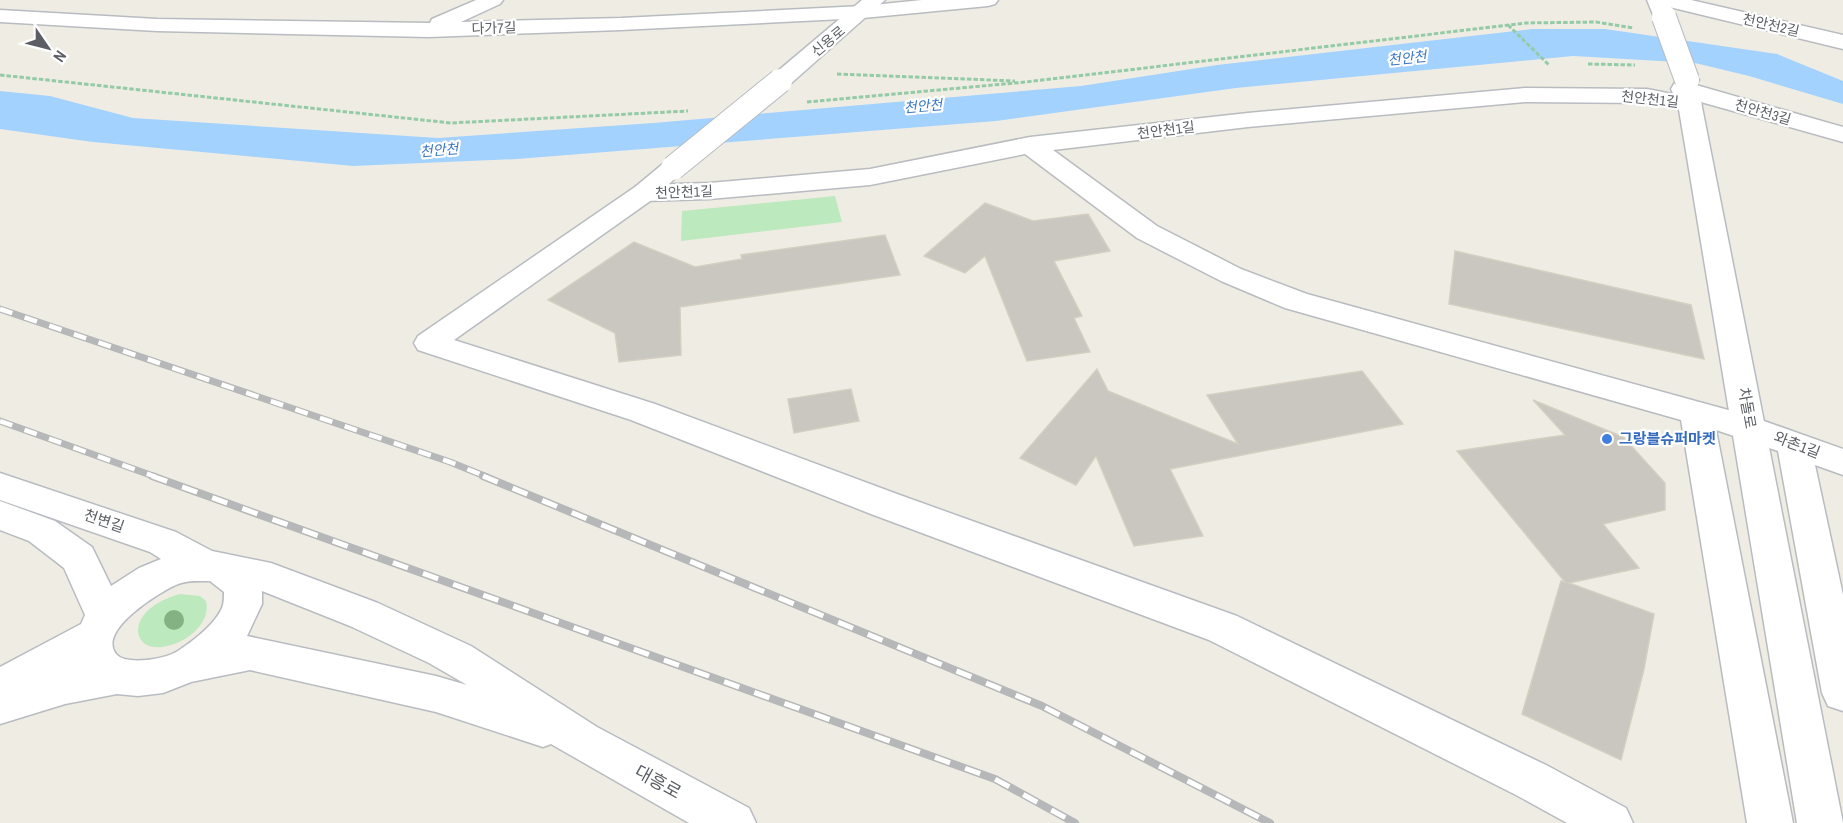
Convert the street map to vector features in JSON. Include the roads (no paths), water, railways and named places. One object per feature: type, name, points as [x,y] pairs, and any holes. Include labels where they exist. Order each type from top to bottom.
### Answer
[{"type":"street","points":[[429,30],[493,0]]},
{"type":"street","name":"다가7길","points":[[0,16],[157,25],[429,30],[621,24],[987,0]]},
{"type":"street","points":[[157,25],[210,4]]},
{"type":"street","name":"신용로","points":[[869,6],[644,193],[429,343],[643,412],[884,504],[1223,628],[1533,781],[1610,823]]},
{"type":"street","name":"천안천2길","points":[[1661,6],[1843,42]]},
{"type":"street","name":"차돌로","points":[[1661,6],[1687,91],[1820,823]]},
{"type":"street","name":"천안천3길","points":[[1687,91],[1843,135]]},
{"type":"street","name":"천안천1길","points":[[644,193],[709,191],[870,177],[1030,145],[1248,120],[1525,95],[1647,96],[1687,91]]},
{"type":"street","name":"와촌1길","points":[[1030,145],[1146,232],[1231,275],[1305,304],[1750,428],[1843,462]]},
{"type":"street","points":[[1696,413],[1770,823]]},
{"type":"street","points":[[1794,444],[1843,693]]},
{"type":"street","name":"천변길","points":[[0,486],[163,542],[212,567]]},
{"type":"street","points":[[0,515],[42,531],[79,558],[101,626]]},
{"type":"street","points":[[188,665],[211,650],[228,634],[239,618],[244,601],[242,587],[235,575],[212,567]]},
{"type":"street","points":[[117,676],[103,666],[95,652],[101,626],[121,598],[141,583],[173,570],[212,567],[251,573],[338,602],[448,654],[582,741]]},
{"type":"street","points":[[0,687],[101,626]]},
{"type":"street","points":[[0,705],[65,686],[117,676],[138,678],[163,675],[188,665],[250,653],[436,693],[582,741]]},
{"type":"street","name":"대흥로","points":[[582,741],[733,823]]},
{"type":"water","name":"천안천","points":[[1532,29],[1605,29],[1777,54],[1843,81],[1843,104],[1749,76],[1695,63],[1573,56],[1236,88],[996,121],[517,159],[353,166],[93,142],[0,129],[0,91],[50,96],[133,118],[438,138],[653,123],[1081,86],[1217,65]]},
{"type":"railway","points":[[0,309],[450,462],[487,477]]},
{"type":"railway","points":[[0,421],[156,477]]},
{"type":"railway","points":[[152,476],[995,779],[1075,823]]},
{"type":"railway","points":[[483,476],[1042,706],[1270,823]]},
{"type":"place","name":"그랑블슈퍼마켓","points":[[1607,439]]}]
